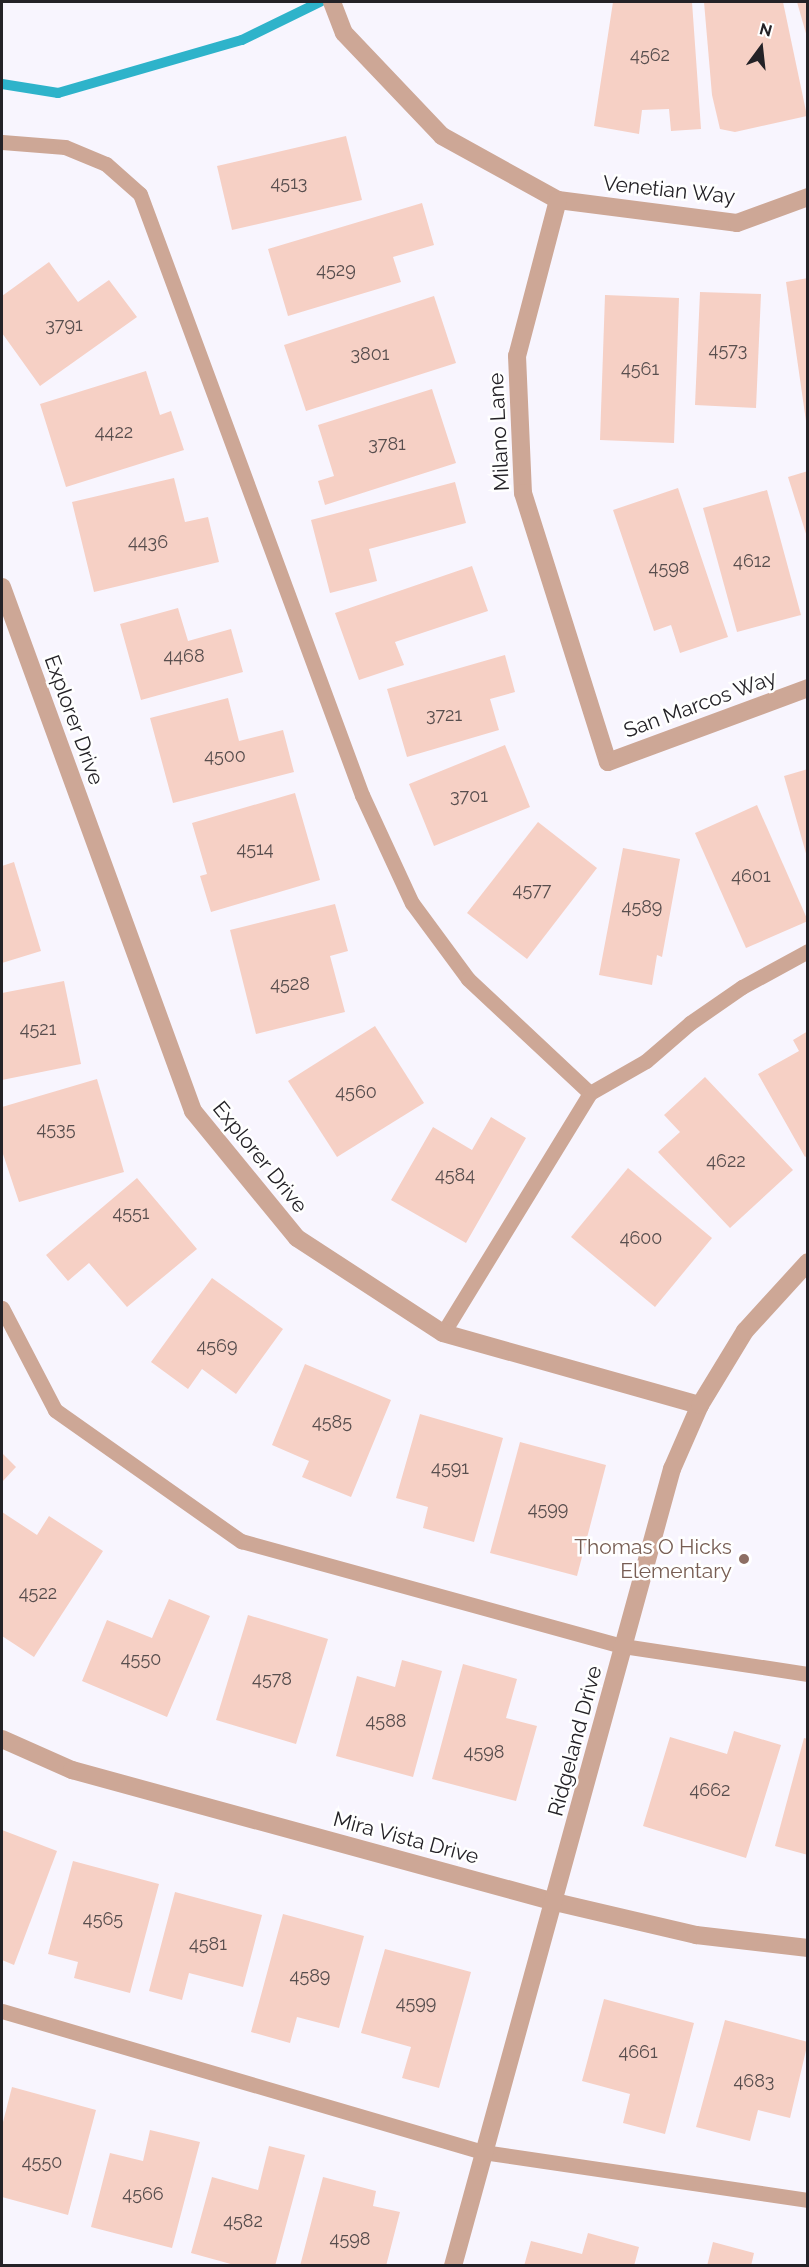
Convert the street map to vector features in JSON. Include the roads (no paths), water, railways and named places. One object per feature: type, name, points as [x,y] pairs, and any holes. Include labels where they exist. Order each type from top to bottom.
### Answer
[{"type":"street","points":[[332,2],[344,33],[442,136],[558,200]]},
{"type":"street","name":"Venetian Way","points":[[558,200],[737,223],[807,197]]},
{"type":"street","name":"Milano Lane","points":[[558,200],[517,356],[523,493],[608,762]]},
{"type":"street","name":"Explorer Drive","points":[[2,587],[193,1111],[297,1238],[443,1333],[700,1405]]},
{"type":"street","name":"San Marcos Way","points":[[608,762],[807,688]]},
{"type":"street","name":"Ridgeland Drive","points":[[453,2265],[555,1902],[672,1469],[700,1405],[745,1331],[807,1262]]},
{"type":"street","name":"Mira Vista Drive","points":[[2,1739],[72,1770],[555,1902],[696,1935],[807,1948]]},
{"type":"lane","points":[[2,142],[65,147],[106,164],[140,194],[362,795],[412,903],[468,979],[590,1094]]},
{"type":"lane","points":[[443,1333],[590,1094],[646,1061],[690,1023],[742,987],[807,951]]},
{"type":"lane","points":[[2,1308],[55,1410],[241,1541],[623,1646],[807,1674]]},
{"type":"lane","points":[[2,2011],[483,2152],[807,2200]]},
{"type":"waterway","points":[[2,84],[58,93],[242,40],[320,2]]},
{"type":"place","name":"Thomas O Hicks Elementary","points":[[744,1559]]}]
